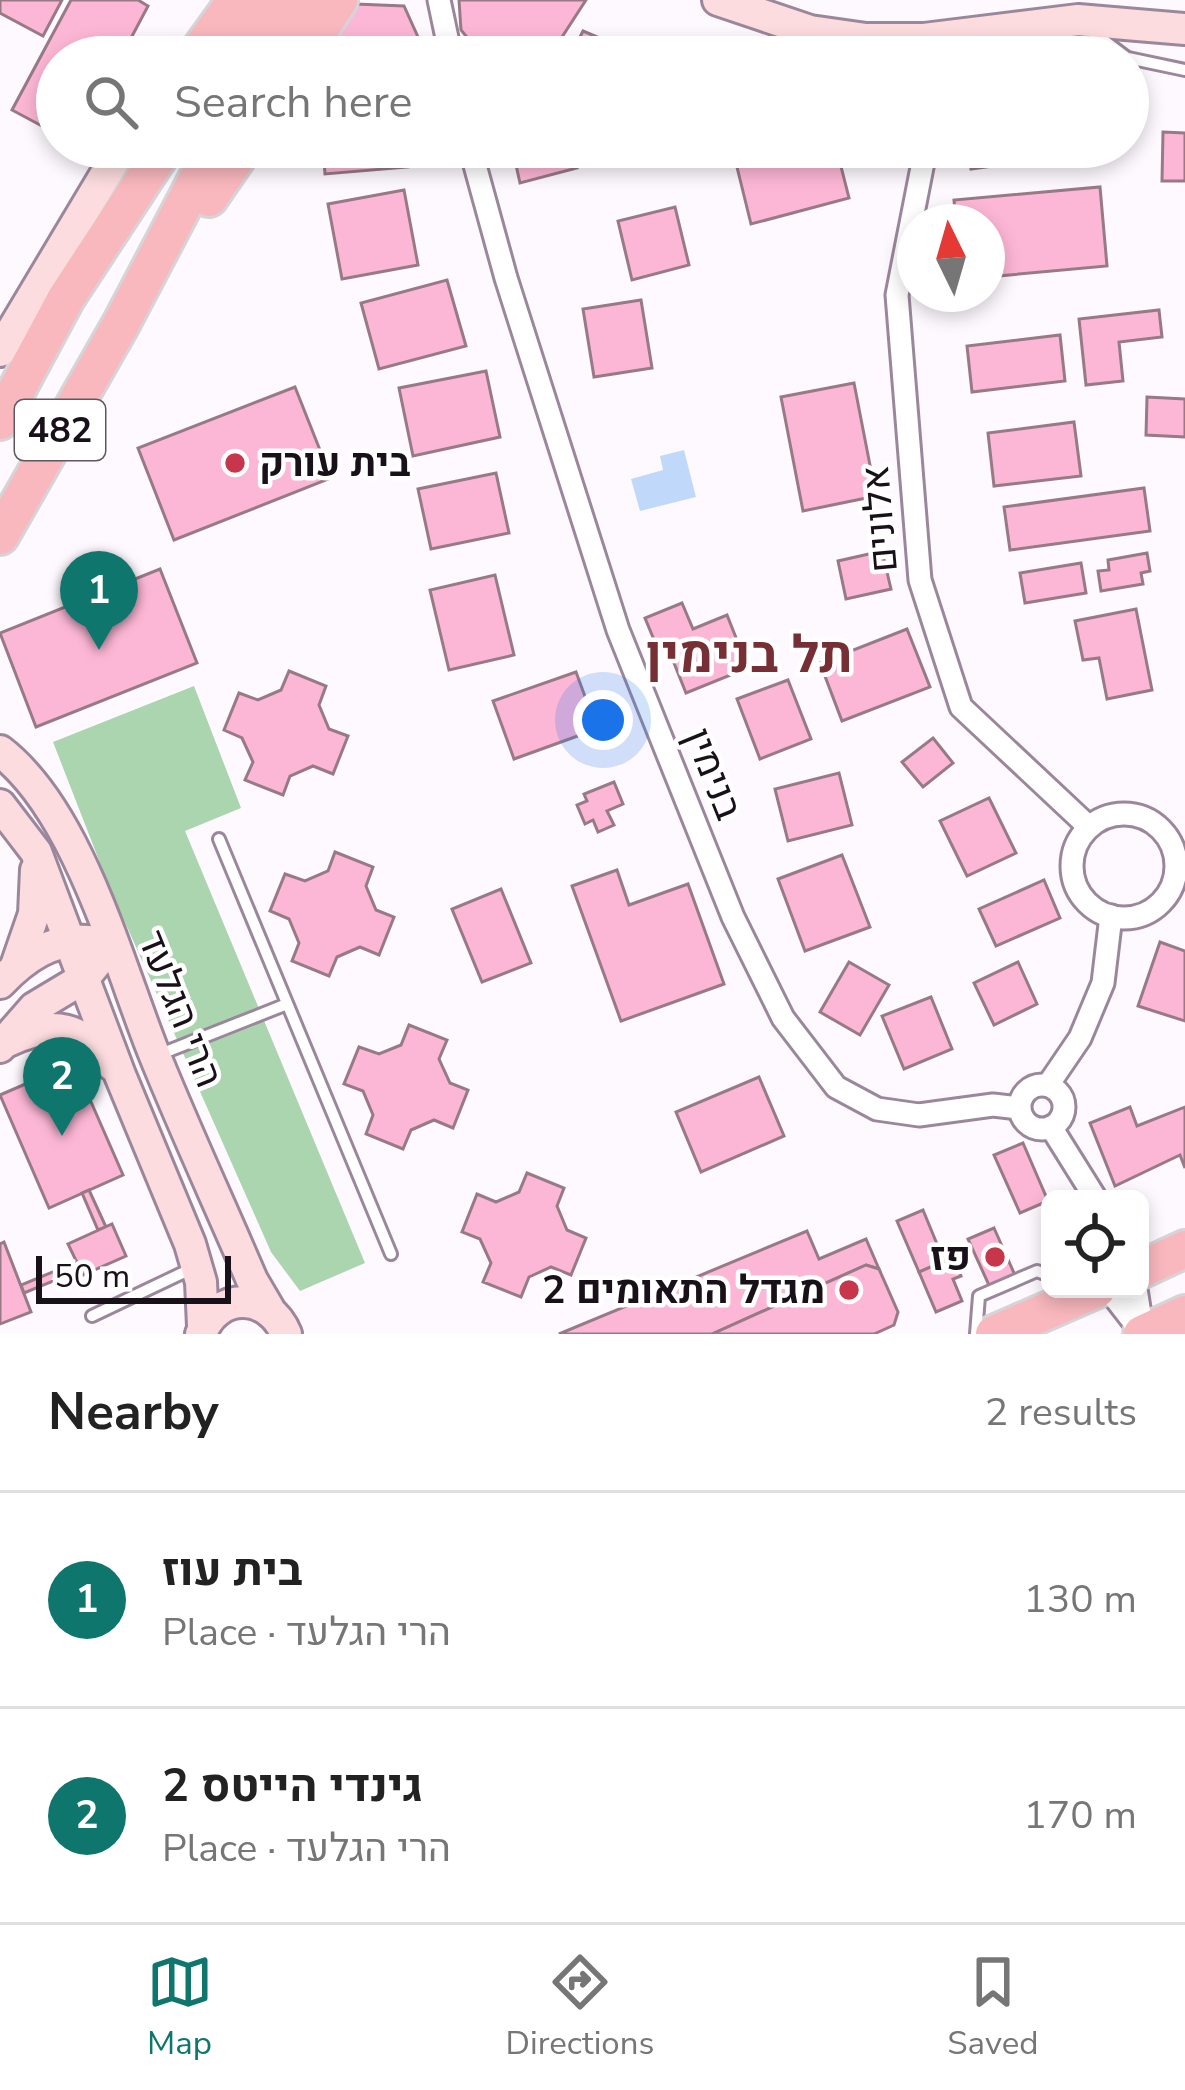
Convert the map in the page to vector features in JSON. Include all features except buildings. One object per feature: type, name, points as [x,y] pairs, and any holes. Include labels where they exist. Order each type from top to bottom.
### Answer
[{"type":"main road","points":[[217,36],[236,0]]},
{"type":"main road","points":[[229,36],[268,0]]},
{"type":"main road","points":[[280,36],[301,0]]},
{"type":"main road","points":[[316,36],[339,0]]},
{"type":"main road","points":[[66,298],[135,168]]},
{"type":"main road","name":"482","points":[[0,421],[66,298],[151,168]]},
{"type":"main road","name":"482","points":[[0,536],[203,168]]},
{"type":"main road","points":[[121,324],[229,168]]},
{"type":"main road","points":[[1149,1266],[1185,1249]]},
{"type":"main road","points":[[994,1334],[1077,1298]]},
{"type":"main road","points":[[1142,1334],[1185,1315]]},
{"type":"street","points":[[208,36],[209,0]]},
{"type":"street","points":[[439,0],[447,36]]},
{"type":"street","points":[[718,0],[811,31],[845,36]]},
{"type":"street","points":[[948,36],[1078,20],[1185,29]]},
{"type":"street","points":[[0,351],[109,168]]},
{"type":"street","name":"בנימין","points":[[476,168],[618,630],[733,917],[783,1018],[836,1087],[877,1109],[919,1114],[993,1105],[1019,1108]]},
{"type":"street","name":"אלונים","points":[[922,168],[897,295],[920,580],[961,706],[1089,827]]},
{"type":"street","name":"הרי הגלעד","points":[[0,751],[22,768],[48,801],[252,1280],[278,1322]]},
{"type":"street","name":"הרי הגלעד","points":[[0,805],[36,851],[119,1075],[199,1266],[202,1330]]},
{"type":"street","points":[[1120,814],[1176,830],[1176,870],[1161,902],[1146,913],[1111,916],[1084,900],[1071,870],[1078,839],[1089,827],[1103,817],[1120,814]]},
{"type":"street","points":[[8,974],[34,914],[36,851]]},
{"type":"street","points":[[1048,1085],[1064,1102],[1062,1117],[1051,1127],[1030,1126],[1019,1108],[1028,1089],[1048,1085],[1081,1038],[1103,983],[1111,916]]},
{"type":"street","points":[[8,974],[43,949],[70,940],[112,943]]},
{"type":"street","points":[[1,1045],[34,1008],[84,978],[112,943]]},
{"type":"street","points":[[1,1045],[36,1031],[74,1031],[100,1050],[119,1075]]},
{"type":"street","points":[[1051,1127],[1090,1190]]},
{"type":"street","points":[[1065,1153],[1073,1190]]},
{"type":"street","points":[[1104,1298],[1142,1334]]},
{"type":"street","points":[[1137,1298],[1142,1334]]},
{"type":"street","points":[[202,1330],[220,1307],[232,1302],[245,1301],[278,1322]]},
{"type":"lane","points":[[1078,20],[1099,36]]},
{"type":"lane","points":[[1149,63],[1185,70]]},
{"type":"lane","points":[[219,839],[391,1254]]},
{"type":"lane","points":[[155,1056],[287,1004]]},
{"type":"lane","points":[[92,1316],[199,1266]]},
{"type":"lane","points":[[976,1334],[979,1297],[1041,1273]]},
{"type":"green space","points":[[194,686],[241,808],[185,831],[365,1263],[300,1291],[271,1252],[109,886],[53,742]]},
{"type":"water","points":[[684,450],[696,497],[640,511],[631,479],[663,470],[660,456]]},
{"type":"place","name":"בית עורק","points":[[235,463]]},
{"type":"place","name":"בית עוז","points":[[99,650]]},
{"type":"place","name":"גינדי הייטס 2","points":[[62,1136]]},
{"type":"place","name":"פז","points":[[995,1257]]},
{"type":"place","name":"מגדל התאומים 2","points":[[849,1290]]},
{"type":"district","name":"תל בנימין","points":[[749,655]]}]
